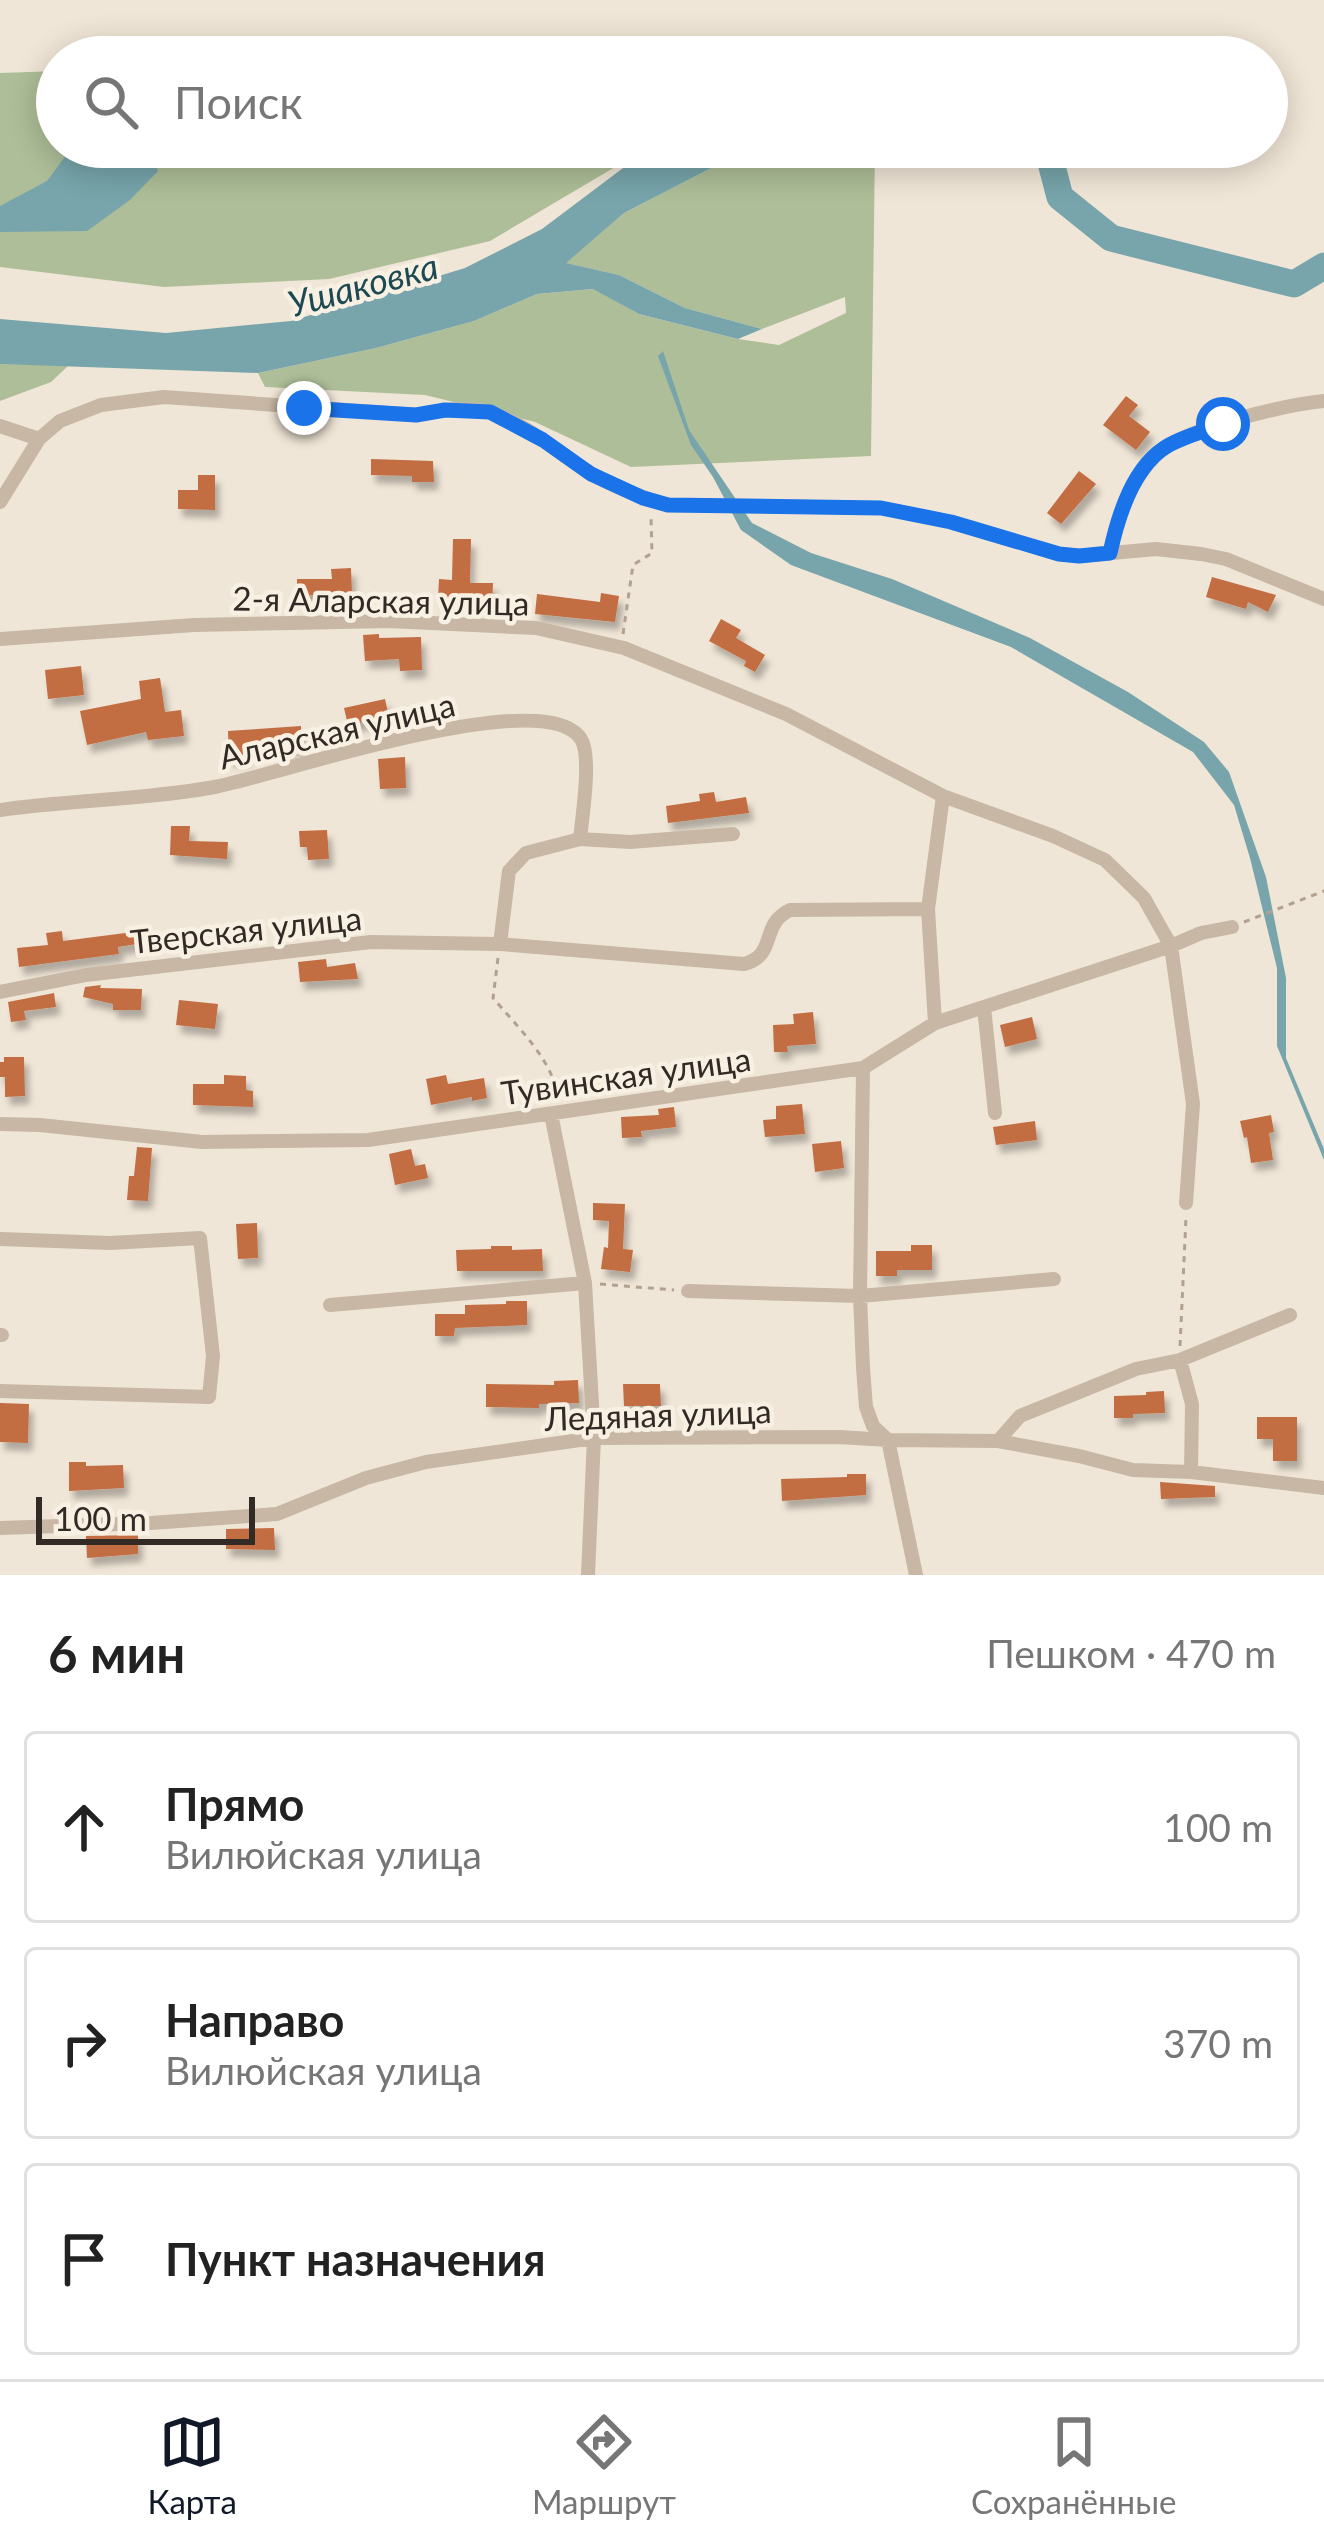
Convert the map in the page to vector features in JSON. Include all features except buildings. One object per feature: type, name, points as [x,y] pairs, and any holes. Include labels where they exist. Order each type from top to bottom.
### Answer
[{"type":"street","points":[[0,502],[39,439],[60,421],[101,405],[164,397],[416,415],[445,410],[490,412],[543,440],[591,474],[651,500],[687,507],[881,508],[951,522],[1059,554],[1156,549],[1201,554],[1226,559],[1324,599]]},
{"type":"street","points":[[1110,553],[1115,527],[1134,486],[1167,446],[1223,424],[1324,401]]},
{"type":"street","points":[[0,426],[39,439]]},
{"type":"street","name":"2-я Аларская улица","points":[[0,639],[194,626],[389,621],[536,628],[621,647],[786,714],[944,796],[1105,860],[1144,898],[1171,946]]},
{"type":"street","name":"Аларская улица","points":[[0,810],[215,788],[413,734],[529,720],[566,727],[581,739],[586,755],[580,839]]},
{"type":"street","points":[[935,1023],[928,909],[944,796]]},
{"type":"street","points":[[500,944],[509,871],[526,853],[580,839],[630,842],[734,834]]},
{"type":"street","name":"Тверская улица","points":[[0,992],[86,975],[371,941],[500,944],[745,964],[758,960],[777,916],[790,910],[928,909]]},
{"type":"street","name":"Тувинская улица","points":[[0,1124],[202,1142],[368,1140],[863,1068],[935,1023],[1201,933],[1232,927]]},
{"type":"street","points":[[1171,946],[1193,1104],[1186,1203]]},
{"type":"street","points":[[983,1007],[995,1113]]},
{"type":"street","points":[[863,1068],[860,1296],[866,1407],[873,1426],[887,1440],[916,1575]]},
{"type":"street","points":[[551,1114],[585,1283],[594,1438],[588,1575]]},
{"type":"street","points":[[0,1239],[110,1243],[200,1238],[213,1356],[209,1397],[0,1390]]},
{"type":"street","points":[[688,1291],[860,1296],[1054,1279]]},
{"type":"street","points":[[331,1305],[585,1283]]},
{"type":"street","points":[[998,1441],[1020,1416],[1136,1369],[1180,1360],[1290,1315]]},
{"type":"street","points":[[1180,1360],[1192,1404],[1191,1472]]},
{"type":"street","name":"Ледяная улица","points":[[0,1528],[278,1514],[366,1478],[426,1462],[594,1438],[998,1441],[1133,1470],[1324,1488]]},
{"type":"path","points":[[621,647],[633,565],[652,553],[651,500]]},
{"type":"path","points":[[1232,927],[1324,891]]},
{"type":"path","points":[[500,944],[494,998],[547,1064],[557,1090],[551,1114]]},
{"type":"path","points":[[1180,1360],[1186,1203]]},
{"type":"path","points":[[585,1283],[688,1291]]},
{"type":"green space","points":[[36,72],[36,168],[613,168],[490,241],[329,279],[164,287],[0,267],[0,73]]},
{"type":"green space","points":[[711,168],[875,168],[871,456],[631,467],[535,422],[425,395],[265,387],[258,373],[474,321],[537,294],[594,289],[639,314],[779,345],[846,313],[845,297],[762,329],[685,308],[619,275],[565,263],[624,213]]},
{"type":"green space","points":[[0,364],[69,365],[51,382],[0,401]]},
{"type":"water","points":[[57,168],[158,171],[130,200],[87,231],[0,232],[0,206],[47,181]]},
{"type":"water","points":[[623,168],[711,168],[624,213],[566,263],[619,275],[685,308],[762,329],[738,339],[639,314],[593,289],[537,294],[474,321],[258,373],[0,364],[0,319],[166,333],[291,321],[465,268],[542,229]]},
{"type":"water","points":[[663,351],[689,430],[752,523],[811,553],[892,579],[1030,638],[1128,692],[1204,742],[1229,772],[1266,877],[1286,978],[1286,1058],[1324,1149],[1324,1160],[1277,1046],[1277,968],[1234,805],[1193,752],[1011,647],[791,565],[741,530],[691,445],[658,356]]},
{"type":"waterway","name":"Ушаковка","points":[[1052,168],[1060,197],[1111,238],[1294,284],[1324,266]]},
{"type":"route","points":[[304,408],[416,415],[445,410],[490,412],[543,440],[591,474],[668,505],[881,508],[1079,556],[1110,553],[1126,501],[1155,456],[1167,446],[1223,424]]}]
